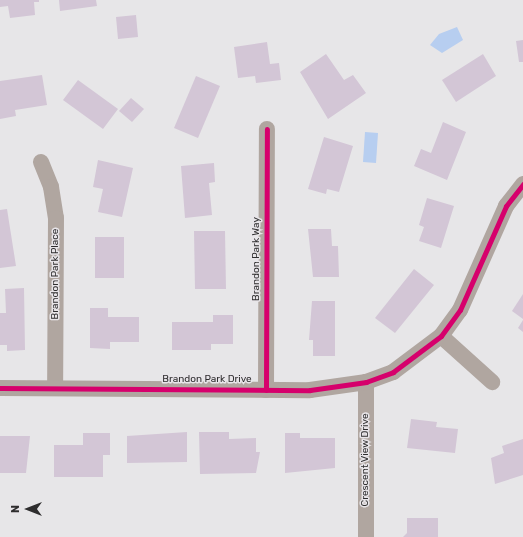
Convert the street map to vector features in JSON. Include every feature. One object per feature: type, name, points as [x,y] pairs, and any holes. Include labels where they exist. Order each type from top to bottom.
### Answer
[{"type":"street","name":"Brandon Park Way","points":[[266,390],[267,129]]},
{"type":"street","name":"Brandon Park Place","points":[[41,162],[51,187],[56,218],[55,388]]},
{"type":"street","name":"Brandon Park Drive","points":[[0,388],[266,390],[334,388],[366,382],[393,372],[441,336],[460,310],[506,206],[523,184]]},
{"type":"street","points":[[441,336],[492,382]]},
{"type":"street","name":"Crescent View Drive","points":[[366,382],[366,537]]},
{"type":"water","points":[[457,27],[463,40],[442,53],[430,45],[439,34]]},
{"type":"water","points":[[365,132],[378,133],[376,163],[363,162]]},
{"type":"building","points":[[0,0],[39,0],[39,2],[34,2],[35,15],[10,18],[8,6],[0,7]]},
{"type":"building","points":[[59,0],[96,0],[97,6],[60,11]]},
{"type":"building","points":[[136,15],[138,37],[118,39],[116,17]]},
{"type":"building","points":[[523,40],[523,62],[519,62],[516,41]]},
{"type":"building","points":[[267,42],[270,64],[279,63],[281,80],[256,83],[255,76],[238,78],[234,47]]},
{"type":"building","points":[[326,54],[344,80],[353,75],[366,93],[328,119],[300,72]]},
{"type":"building","points":[[483,54],[496,76],[456,102],[442,80]]},
{"type":"building","points":[[42,75],[47,105],[15,110],[16,116],[0,119],[0,81]]},
{"type":"building","points":[[196,76],[220,86],[198,138],[174,128]]},
{"type":"building","points":[[78,80],[118,109],[103,129],[63,100]]},
{"type":"building","points":[[131,98],[144,109],[132,122],[119,111]]},
{"type":"building","points":[[443,122],[466,132],[447,180],[414,166],[421,149],[431,153]]},
{"type":"building","points":[[324,137],[353,146],[339,192],[327,189],[326,194],[308,189]]},
{"type":"building","points":[[98,160],[133,168],[122,217],[98,212],[103,189],[93,187]]},
{"type":"building","points":[[214,163],[215,182],[209,183],[212,215],[185,218],[181,166]]},
{"type":"building","points":[[427,198],[454,206],[441,248],[419,241],[424,227],[419,225]]},
{"type":"building","points":[[7,209],[16,266],[0,268],[0,210]]},
{"type":"building","points":[[308,229],[331,229],[332,246],[338,246],[339,277],[313,277]]},
{"type":"building","points":[[194,231],[225,231],[226,289],[195,289]]},
{"type":"building","points":[[95,237],[124,237],[124,278],[95,278]]},
{"type":"building","points":[[414,269],[434,285],[395,333],[375,318]]},
{"type":"building","points":[[24,288],[25,350],[7,351],[7,345],[0,345],[0,313],[6,313],[5,289]]},
{"type":"building","points":[[523,294],[523,319],[512,311]]},
{"type":"building","points":[[312,301],[335,301],[335,356],[313,356],[313,340],[309,340]]},
{"type":"building","points":[[90,308],[108,308],[108,317],[139,317],[139,342],[110,342],[110,349],[90,348]]},
{"type":"building","points":[[213,315],[233,315],[233,344],[211,344],[211,350],[172,350],[172,322],[213,322]]},
{"type":"building","points":[[523,320],[523,332],[518,328]]},
{"type":"building","points":[[411,419],[437,422],[436,427],[458,429],[455,453],[407,448]]},
{"type":"building","points":[[187,432],[187,462],[127,463],[127,436]]},
{"type":"building","points":[[199,432],[229,432],[229,439],[256,438],[256,452],[260,452],[256,473],[200,474]]},
{"type":"building","points":[[83,433],[110,433],[110,455],[103,455],[103,477],[54,477],[54,445],[83,445]]},
{"type":"building","points":[[285,433],[300,433],[300,438],[335,438],[335,468],[285,473]]},
{"type":"building","points":[[0,436],[30,436],[26,473],[0,473]]},
{"type":"building","points":[[523,439],[523,475],[495,484],[491,458],[504,453],[502,446]]},
{"type":"building","points":[[407,518],[438,518],[438,537],[403,537],[407,533]]},
{"type":"cycle path","points":[[266,390],[267,129]]},
{"type":"cycle path","points":[[0,388],[310,390],[366,382],[393,372],[441,336],[460,310],[506,206],[523,184]]}]
